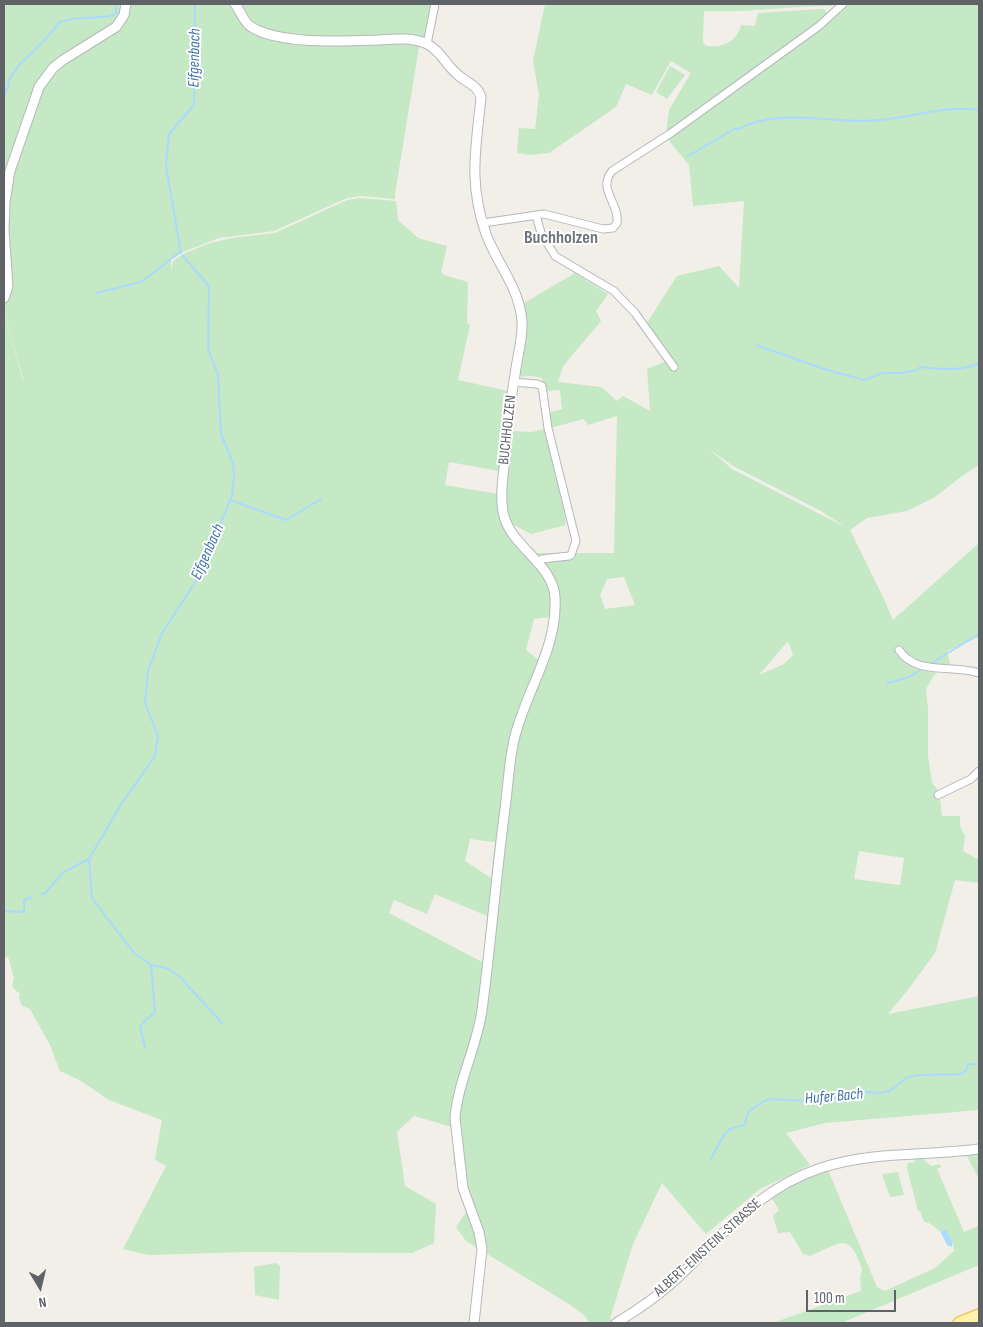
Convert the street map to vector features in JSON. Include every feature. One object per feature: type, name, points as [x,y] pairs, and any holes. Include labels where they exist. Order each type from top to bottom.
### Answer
[{"type":"main road","points":[[959,1323],[979,1315]]},
{"type":"street","points":[[4,298],[8,286],[4,230],[5,202],[10,171],[39,87],[53,68],[63,60],[116,27],[124,15],[126,4]]},
{"type":"street","points":[[235,4],[250,26],[261,32],[277,36],[339,41],[399,39],[427,44],[435,4]]},
{"type":"street","points":[[483,223],[547,214],[597,228],[613,228],[616,225],[617,219],[606,188],[606,180],[610,173],[656,143],[819,26],[843,4]]},
{"type":"street","name":"BUCHHOLZEN","points":[[427,44],[435,50],[456,74],[478,89],[481,95],[474,177],[477,200],[489,240],[514,288],[521,311],[522,334],[513,382],[501,499],[504,517],[512,531],[548,576],[555,593],[552,630],[548,649],[514,742],[498,860],[481,1019],[460,1088],[456,1108],[456,1126],[463,1188],[479,1232],[482,1250],[474,1323]]},
{"type":"street","points":[[536,215],[541,233],[555,256],[614,291],[635,313],[674,368]]},
{"type":"street","points":[[513,382],[542,386],[548,428],[576,541],[571,555],[542,559],[537,563]]},
{"type":"street","points":[[899,650],[905,658],[918,665],[934,668],[960,668],[979,673]]},
{"type":"street","points":[[938,795],[971,779],[979,771]]},
{"type":"street","name":"ALBERT-EINSTEIN-STRASSE","points":[[616,1323],[670,1284],[749,1208],[772,1191],[794,1179],[825,1166],[857,1159],[979,1149]]},
{"type":"green space","points":[[4,4],[124,4],[120,21],[44,76],[4,198]]},
{"type":"green space","points":[[127,4],[234,4],[260,33],[421,44],[395,199],[360,196],[347,198],[274,231],[219,238],[183,252],[171,260],[171,270],[173,261],[183,254],[207,244],[231,238],[275,233],[347,200],[360,198],[396,201],[398,220],[418,238],[447,246],[441,272],[444,275],[468,282],[467,323],[470,325],[458,380],[508,391],[499,471],[449,462],[445,485],[498,494],[525,553],[614,553],[617,416],[588,425],[584,419],[550,428],[547,413],[562,409],[560,390],[546,391],[542,378],[532,376],[517,377],[526,330],[524,303],[575,273],[608,294],[596,311],[601,321],[563,366],[558,382],[601,387],[617,401],[623,396],[650,411],[647,369],[669,360],[645,326],[677,276],[719,266],[739,288],[744,201],[693,206],[689,165],[667,138],[846,4],[979,4],[979,465],[935,497],[907,511],[867,518],[850,530],[893,620],[979,543],[979,637],[947,651],[950,664],[934,675],[926,689],[928,756],[932,783],[939,791],[942,816],[960,816],[960,826],[965,836],[963,851],[979,860],[979,883],[955,880],[935,953],[888,1014],[979,996],[979,1110],[825,1123],[786,1133],[810,1165],[760,1189],[706,1234],[662,1183],[633,1244],[610,1319],[612,1322],[589,1323],[585,1316],[572,1306],[466,1241],[456,1227],[471,1205],[464,1170],[454,1166],[452,1127],[414,1116],[397,1132],[405,1186],[436,1204],[434,1243],[412,1253],[246,1252],[148,1255],[123,1249],[166,1166],[155,1159],[162,1120],[109,1100],[81,1081],[60,1071],[50,1045],[30,1009],[22,1006],[19,998],[20,994],[12,987],[14,978],[8,956],[4,958],[4,311],[24,382],[4,310],[4,303],[8,295],[6,230],[12,171],[41,88],[55,69],[117,28]],"holes":[[[708,448],[733,466],[819,510],[847,528],[732,469]],[[624,577],[635,605],[605,609],[600,595],[607,579]],[[550,617],[549,638],[540,661],[526,650],[534,619]],[[788,641],[793,655],[784,664],[759,675]],[[470,839],[495,842],[491,878],[465,861]],[[859,851],[904,858],[900,885],[854,879]],[[435,894],[487,916],[484,963],[389,913],[394,900],[427,914]]]},
{"type":"green space","points":[[238,4],[434,4],[426,39],[333,38],[281,34],[261,30],[250,24]]},
{"type":"green space","points":[[545,4],[839,4],[830,6],[704,11],[703,42],[706,46],[718,46],[728,43],[736,36],[741,25],[755,26],[758,13],[824,9],[827,13],[817,24],[666,134],[669,110],[691,73],[671,61],[652,95],[626,84],[616,107],[549,153],[530,155],[517,153],[519,128],[535,129],[539,95],[533,61]]},
{"type":"green space","points":[[670,66],[685,75],[667,99],[656,92]]},
{"type":"green space","points":[[545,429],[562,496],[566,525],[531,534],[512,524],[503,494],[512,431],[532,432]]},
{"type":"green space","points":[[976,1154],[979,1156],[977,1161],[979,1165],[979,1179],[967,1156]]},
{"type":"green space","points":[[922,1158],[931,1166],[940,1164],[941,1167],[937,1169],[964,1232],[979,1226],[979,1265],[841,1323],[773,1323],[861,1291],[860,1278],[862,1269],[853,1249],[843,1243],[810,1256],[803,1254],[790,1232],[778,1233],[773,1216],[779,1210],[771,1197],[792,1185],[828,1170],[877,1287],[885,1291],[935,1268],[954,1251],[953,1245],[944,1230],[940,1231],[929,1223],[924,1222],[920,1211],[918,1211],[907,1168],[908,1163]]},
{"type":"green space","points":[[898,1172],[904,1195],[890,1197],[882,1174]]},
{"type":"green space","points":[[276,1263],[280,1266],[279,1300],[255,1295],[254,1267]]},
{"type":"water","points":[[946,1230],[952,1242],[952,1247],[947,1245],[940,1231]]},
{"type":"waterway","points":[[4,96],[9,84],[8,81],[18,66],[45,40],[58,23],[71,19],[113,15],[116,13],[116,4]]},
{"type":"waterway","name":"Eifgenbach","points":[[181,253],[166,166],[169,134],[194,105],[195,4]]},
{"type":"waterway","points":[[688,156],[736,128],[739,129],[755,122],[772,119],[790,117],[863,121],[892,119],[941,110],[979,110]]},
{"type":"waterway","points":[[96,293],[141,282],[180,252]]},
{"type":"waterway","name":"Eifgenbach","points":[[41,894],[45,893],[64,872],[89,859],[120,806],[155,756],[158,736],[145,703],[148,671],[162,633],[202,572],[232,495],[233,463],[221,434],[218,375],[208,349],[209,286],[183,256]]},
{"type":"waterway","points":[[756,345],[827,370],[864,380],[883,373],[901,373],[917,370],[920,367],[957,369],[979,363]]},
{"type":"waterway","points":[[230,500],[286,520],[321,499]]},
{"type":"waterway","points":[[930,664],[979,634]]},
{"type":"waterway","points":[[887,683],[907,678],[924,668]]},
{"type":"waterway","name":"Eifgenbach","points":[[89,859],[92,898],[134,953],[151,965],[167,968],[180,977],[222,1023]]},
{"type":"waterway","name":"Eifgenbach","points":[[4,911],[24,912],[24,900],[32,897]]},
{"type":"waterway","name":"Eifgenbach","points":[[145,1048],[140,1026],[155,1012],[151,965]]},
{"type":"waterway","name":"Hufer Bach","points":[[710,1160],[726,1132],[744,1125],[749,1111],[764,1101],[771,1099],[809,1101],[866,1092],[880,1093],[889,1091],[908,1077],[961,1074],[966,1071],[968,1064],[979,1064]]},
{"type":"district","name":"Buchholzen","points":[[561,238]]}]
